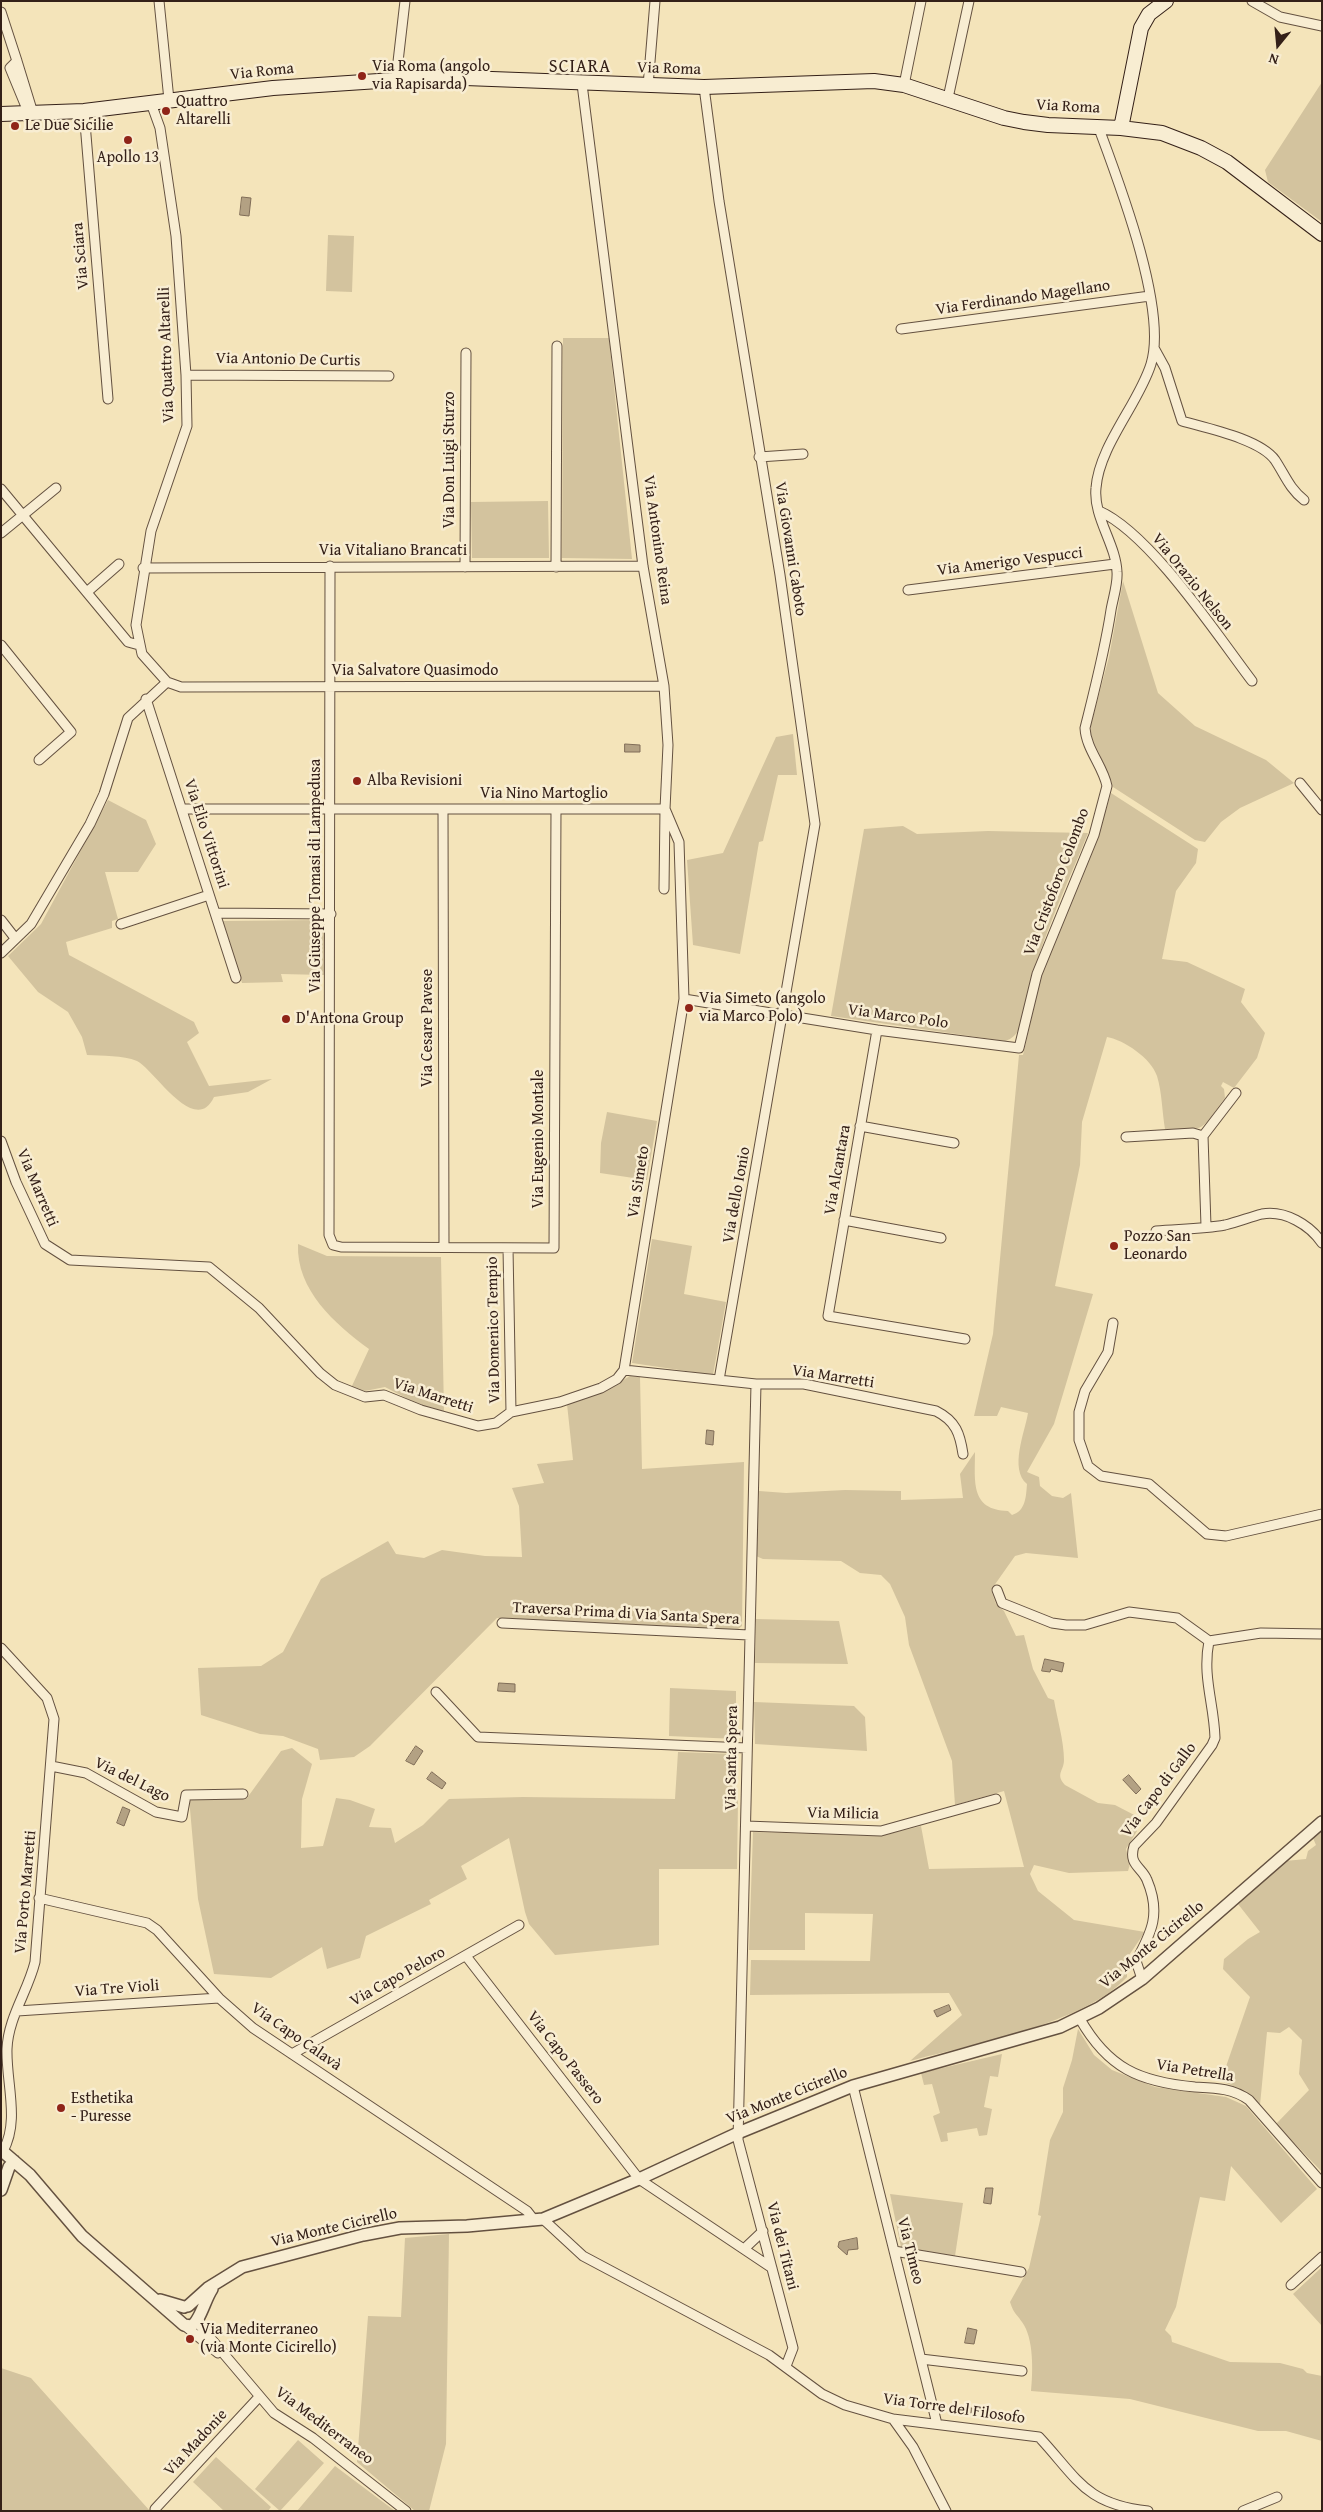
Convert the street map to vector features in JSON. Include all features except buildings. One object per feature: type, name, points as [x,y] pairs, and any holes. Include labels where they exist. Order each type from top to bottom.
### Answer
[{"type":"main road","points":[[1122,128],[1141,28],[1149,14],[1166,1]]},
{"type":"main road","name":"Via Roma","points":[[1,114],[84,111],[273,88],[439,77],[582,84],[704,87],[863,80],[904,85],[1004,118],[1024,122],[1048,125],[1098,126],[1162,133],[1201,148],[1227,162],[1322,234]]},
{"type":"street","points":[[159,1],[169,100]]},
{"type":"street","points":[[396,79],[405,1]]},
{"type":"street","points":[[648,86],[655,1]]},
{"type":"street","points":[[904,85],[921,1]]},
{"type":"street","points":[[948,98],[969,1]]},
{"type":"street","points":[[1252,1],[1280,17],[1322,26]]},
{"type":"street","points":[[1,12],[17,61],[10,68],[31,114]]},
{"type":"street","name":"Via Antonino Reina","points":[[582,84],[643,566],[664,686],[668,745],[665,809],[679,842],[684,999]]},
{"type":"street","name":"Via Giovanni Caboto","points":[[704,87],[719,201],[752,413],[780,575],[815,824],[784,1015]]},
{"type":"street","name":"Via Quattro Altarelli","points":[[151,103],[160,128],[176,236],[186,374],[186,426],[151,531],[143,568],[136,625],[142,654],[167,682]]},
{"type":"street","name":"Via Sciara","points":[[84,111],[108,399]]},
{"type":"street","name":"Via Cristoforo Colombo","points":[[1019,1048],[1037,974],[1094,835],[1107,786],[1106,778],[1085,738],[1085,728],[1103,658],[1117,572],[1099,511],[1096,487],[1101,468],[1150,365],[1154,348],[1150,296],[1136,238],[1098,126]]},
{"type":"street","name":"Via Ferdinando Magellano","points":[[901,329],[1150,296]]},
{"type":"street","points":[[556,567],[557,346]]},
{"type":"street","points":[[1154,348],[1165,368],[1182,421],[1220,432],[1266,451],[1274,459],[1294,492],[1304,500]]},
{"type":"street","name":"Via Don Luigi Sturzo","points":[[465,567],[466,353]]},
{"type":"street","name":"Via Antonio De Curtis","points":[[186,374],[389,376]]},
{"type":"street","points":[[759,457],[803,454]]},
{"type":"street","points":[[1,533],[56,488]]},
{"type":"street","points":[[1,489],[128,642],[139,645]]},
{"type":"street","name":"Via Orazio Nelson","points":[[1099,511],[1120,522],[1148,550],[1252,681]]},
{"type":"street","points":[[86,592],[119,564]]},
{"type":"street","name":"Via Amerigo Vespucci","points":[[908,590],[1115,564]]},
{"type":"street","name":"Via Giuseppe Tomasi di Lampedusa","points":[[330,566],[331,914],[329,1235],[333,1245]]},
{"type":"street","name":"Via Vitaliano Brancati","points":[[143,568],[643,566]]},
{"type":"street","points":[[1,645],[71,732],[39,760]]},
{"type":"street","points":[[1,953],[30,924],[90,824],[104,794],[128,718],[146,699],[167,682]]},
{"type":"street","name":"Via Salvatore Quasimodo","points":[[167,682],[181,687],[664,686]]},
{"type":"street","name":"Via Elio Vittorini","points":[[146,699],[236,978]]},
{"type":"street","points":[[1300,783],[1322,810]]},
{"type":"street","name":"Via Nino Martoglio","points":[[182,809],[665,809]]},
{"type":"street","name":"Via Eugenio Montale","points":[[333,1245],[342,1247],[554,1248],[556,809]]},
{"type":"street","points":[[664,889],[665,809]]},
{"type":"street","name":"Via Cesare Pavese","points":[[443,810],[444,1247]]},
{"type":"street","points":[[121,924],[210,895]]},
{"type":"street","points":[[215,914],[331,914]]},
{"type":"street","points":[[1,920],[16,938]]},
{"type":"street","name":"Via Marco Polo","points":[[684,999],[877,1030],[1019,1048]]},
{"type":"street","name":"Via Simeto","points":[[624,1370],[684,999]]},
{"type":"street","name":"Via dello Ionio","points":[[720,1380],[784,1015]]},
{"type":"street","name":"Via Alcantara","points":[[877,1030],[828,1316],[965,1339]]},
{"type":"street","points":[[1206,1226],[1203,1136],[1236,1093]]},
{"type":"street","points":[[860,1126],[954,1143]]},
{"type":"street","points":[[1126,1137],[1193,1133],[1203,1136]]},
{"type":"street","name":"Via Marretti","points":[[1,1141],[16,1182],[45,1244],[70,1260],[209,1267],[259,1308],[320,1373],[335,1385],[365,1396],[384,1395],[421,1410],[478,1426],[496,1423],[510,1412],[560,1402],[601,1388],[617,1379],[624,1370],[639,1370],[756,1384],[804,1384],[936,1412],[946,1417],[956,1426],[963,1454]]},
{"type":"street","points":[[1156,1231],[1224,1225],[1264,1214],[1273,1214],[1304,1223],[1322,1243]]},
{"type":"street","points":[[844,1220],[941,1238]]},
{"type":"street","name":"Via Domenico Tempio","points":[[508,1248],[510,1412]]},
{"type":"street","points":[[1113,1323],[1108,1352],[1085,1391],[1079,1412],[1078,1440],[1088,1466],[1101,1476],[1149,1484],[1207,1534],[1226,1536],[1322,1514]]},
{"type":"street","name":"Via Santa Spera","points":[[738,2133],[756,1384]]},
{"type":"street","points":[[997,1590],[1002,1602],[1052,1623],[1084,1625],[1129,1612],[1177,1618],[1209,1641],[1261,1633],[1322,1634]]},
{"type":"street","name":"Traversa Prima di Via Santa Spera","points":[[502,1623],[749,1635]]},
{"type":"street","name":"Via Capo di Gallo","points":[[1142,1979],[1136,1961],[1151,1934],[1155,1918],[1154,1904],[1147,1878],[1137,1869],[1132,1851],[1134,1846],[1156,1823],[1215,1738],[1205,1658],[1209,1641]]},
{"type":"street","name":"Via Porto Marretti","points":[[1,1648],[47,1698],[54,1718],[39,1898],[36,1962],[30,1981],[11,2023],[8,2042],[12,2123],[11,2137],[2,2151]]},
{"type":"street","points":[[436,1692],[478,1737],[747,1748]]},
{"type":"street","name":"Via del Lago","points":[[51,1766],[86,1773],[156,1812],[182,1817],[186,1795],[243,1794]]},
{"type":"street","name":"Via Milicia","points":[[746,1826],[881,1831],[996,1799]]},
{"type":"street","name":"Via Monte Cicirello","points":[[186,2306],[220,2280],[242,2267],[363,2235],[400,2228],[467,2226],[538,2220],[639,2179],[738,2133],[853,2086],[1041,2034],[1080,2019],[1142,1979],[1318,1825]]},
{"type":"street","name":"Via Capo Calavà","points":[[39,1898],[147,1923],[157,1930],[219,1998],[252,2028],[538,2220]]},
{"type":"street","name":"Via Capo Peloro","points":[[292,2054],[518,1925]]},
{"type":"street","name":"Via Capo Passero","points":[[466,1956],[639,2179],[772,2268]]},
{"type":"street","name":"Via Tre Violi","points":[[17,2011],[219,1998]]},
{"type":"street","name":"Via Petrella","points":[[1080,2019],[1091,2038],[1119,2067],[1152,2081],[1229,2090],[1241,2094],[1249,2100],[1322,2183]]},
{"type":"street","name":"Via Timeo","points":[[853,2086],[937,2424]]},
{"type":"street","name":"Via dei Titani","points":[[738,2133],[792,2348],[786,2366]]},
{"type":"street","points":[[2,2151],[30,2175],[82,2236],[155,2298],[182,2324],[228,2360]]},
{"type":"street","points":[[1,2190],[9,2167],[14,2161]]},
{"type":"street","name":"Via Torre del Filosofo","points":[[538,2220],[587,2258],[653,2291],[680,2308],[769,2355],[822,2394],[845,2405],[893,2419],[1039,2437],[1089,2492],[1101,2500],[1125,2508],[1148,2511]]},
{"type":"street","points":[[744,2249],[762,2231]]},
{"type":"street","points":[[894,2251],[1021,2272]]},
{"type":"street","points":[[1291,2285],[1322,2257]]},
{"type":"street","points":[[182,2324],[195,2325],[206,2299],[220,2280]]},
{"type":"street","points":[[155,2298],[169,2304],[196,2308],[201,2327],[228,2360]]},
{"type":"street","points":[[182,2324],[178,2316],[186,2306]]},
{"type":"street","points":[[921,2359],[1022,2371]]},
{"type":"street","name":"Via Mediterraneo","points":[[228,2360],[274,2413],[313,2438],[406,2511]]},
{"type":"street","name":"Via Madonie","points":[[155,2509],[259,2397]]},
{"type":"street","points":[[893,2419],[912,2447],[946,2511]]},
{"type":"street","points":[[1242,2511],[1277,2497]]},
{"type":"shaded area","points":[[1322,82],[1322,222],[1268,182],[1265,170]]},
{"type":"shaded area","points":[[242,197],[251,198],[249,216],[240,215]]},
{"type":"shaded area","points":[[328,235],[354,236],[352,292],[326,291]]},
{"type":"shaded area","points":[[563,338],[609,338],[632,559],[562,558]]},
{"type":"shaded area","points":[[548,501],[549,558],[472,558],[471,502]]},
{"type":"shaded area","points":[[1123,581],[1158,693],[1195,726],[1266,760],[1294,783],[1240,808],[1221,822],[1205,842],[1195,840],[1113,787],[1090,737],[1091,724],[1109,657]]},
{"type":"shaded area","points":[[793,734],[797,775],[778,775],[763,841],[759,842],[740,954],[693,945],[687,860],[723,853],[776,737]]},
{"type":"shaded area","points":[[625,744],[640,745],[640,752],[625,752]]},
{"type":"shaded area","points":[[1111,793],[1198,849],[1196,863],[1176,891],[1162,959],[1187,962],[1245,989],[1241,1002],[1265,1033],[1257,1058],[1234,1088],[1223,1082],[1221,1086],[1224,1089],[1225,1098],[1206,1123],[1196,1129],[1165,1129],[1160,1089],[1154,1069],[1129,1046],[1107,1037],[1082,1122],[1080,1165],[1055,1286],[1093,1294],[1054,1424],[1027,1472],[1039,1477],[1040,1486],[1052,1496],[1063,1498],[1071,1493],[1078,1558],[1026,1553],[1015,1556],[991,1590],[996,1604],[1004,1611],[1016,1636],[1024,1635],[1033,1669],[1048,1698],[1054,1700],[1064,1753],[1064,1764],[1060,1775],[1062,1781],[1065,1785],[1098,1803],[1115,1805],[1140,1818],[1135,1823],[1137,1831],[1126,1849],[1130,1864],[1128,1871],[1069,1873],[1034,1865],[1030,1874],[1038,1891],[1074,1920],[1145,1932],[1127,1958],[1127,1977],[1108,1993],[1084,2008],[1026,2030],[910,2061],[962,2015],[949,1993],[750,1995],[751,1960],[870,1961],[873,1914],[805,1913],[805,1950],[749,1950],[753,1832],[881,1836],[921,1826],[929,1869],[1024,1867],[1004,1791],[955,1805],[952,1761],[909,1645],[905,1617],[890,1584],[881,1575],[860,1573],[841,1561],[763,1559],[756,1556],[759,1491],[786,1493],[845,1490],[901,1491],[901,1500],[963,1498],[960,1474],[975,1452],[975,1483],[981,1500],[987,1505],[1008,1511],[1012,1515],[1023,1507],[1027,1484],[1019,1469],[1019,1460],[1028,1413],[1001,1407],[997,1416],[974,1416],[993,1334],[1019,1055],[1023,1055],[1042,973],[1097,839]]},
{"type":"shaded area","points":[[108,800],[146,820],[156,844],[138,872],[105,872],[118,919],[112,921],[112,928],[66,942],[69,955],[194,1022],[199,1033],[187,1042],[209,1086],[272,1079],[248,1092],[214,1097],[206,1108],[196,1110],[174,1097],[137,1061],[119,1057],[87,1055],[82,1037],[68,1012],[38,992],[8,956],[41,924]]},
{"type":"shaded area","points":[[903,826],[917,834],[988,831],[1088,833],[1044,941],[1030,985],[1020,1028],[1010,1039],[1005,1041],[831,1016],[864,829]]},
{"type":"shaded area","points":[[321,920],[324,922],[324,975],[281,974],[283,982],[242,983],[223,921]]},
{"type":"shaded area","points":[[607,1112],[657,1121],[647,1180],[600,1173],[601,1143]]},
{"type":"shaded area","points":[[652,1239],[692,1246],[684,1294],[726,1302],[713,1375],[632,1363]]},
{"type":"shaded area","points":[[298,1244],[327,1256],[441,1257],[444,1413],[421,1406],[385,1387],[365,1391],[351,1388],[369,1349],[331,1317],[311,1291],[303,1276],[299,1261]]},
{"type":"shaded area","points":[[630,1376],[640,1377],[642,1469],[744,1462],[742,1626],[737,1630],[497,1618],[370,1746],[354,1757],[320,1760],[318,1749],[283,1736],[260,1734],[201,1715],[198,1668],[261,1666],[283,1652],[321,1579],[388,1541],[396,1554],[424,1558],[442,1550],[485,1556],[522,1557],[519,1506],[512,1488],[544,1483],[537,1464],[573,1460],[567,1404],[611,1387]]},
{"type":"shaded area","points":[[707,1430],[714,1431],[713,1445],[706,1444]]},
{"type":"shaded area","points":[[756,1619],[839,1621],[848,1664],[755,1663]]},
{"type":"shaded area","points":[[1045,1659],[1064,1663],[1062,1672],[1051,1669],[1050,1672],[1042,1671]]},
{"type":"shaded area","points":[[499,1683],[515,1684],[515,1692],[498,1691]]},
{"type":"shaded area","points":[[670,1688],[736,1691],[736,1739],[669,1736]]},
{"type":"shaded area","points":[[754,1702],[854,1706],[865,1717],[867,1751],[755,1744]]},
{"type":"shaded area","points":[[416,1746],[423,1751],[414,1765],[406,1761]]},
{"type":"shaded area","points":[[292,1748],[312,1764],[302,1799],[301,1848],[323,1846],[336,1798],[350,1800],[375,1809],[369,1827],[391,1828],[395,1843],[423,1825],[449,1799],[523,1797],[675,1799],[678,1752],[735,1754],[734,1799],[738,1800],[737,1869],[659,1869],[659,1945],[555,1955],[529,1924],[509,1838],[461,1866],[467,1879],[429,1900],[431,1904],[366,1936],[360,1958],[327,1969],[322,1947],[271,1978],[214,1974],[198,1899],[189,1798],[247,1798],[281,1751]]},
{"type":"shaded area","points":[[432,1772],[446,1783],[442,1789],[427,1779]]},
{"type":"shaded area","points":[[1129,1775],[1141,1789],[1136,1794],[1123,1780]]},
{"type":"shaded area","points":[[123,1807],[130,1810],[124,1826],[117,1823]]},
{"type":"shaded area","points":[[1322,1831],[1322,2172],[1276,2124],[1309,2090],[1299,2074],[1302,2040],[1289,2027],[1280,2033],[1267,2032],[1260,2105],[1246,2091],[1221,2081],[1250,1997],[1223,1969],[1224,1959],[1248,1939],[1260,1932],[1238,1904],[1285,1861],[1306,1859],[1308,1851],[1316,1845],[1313,1838]]},
{"type":"shaded area","points":[[949,2005],[951,2010],[937,2017],[934,2011]]},
{"type":"shaded area","points":[[1078,2029],[1094,2055],[1112,2070],[1155,2087],[1226,2097],[1246,2106],[1317,2189],[1281,2223],[1231,2166],[1225,2201],[1200,2197],[1176,2307],[1165,2330],[1171,2336],[1172,2342],[1230,2362],[1280,2363],[1303,2369],[1307,2373],[1322,2376],[1322,2441],[1286,2431],[1258,2431],[1130,2399],[1031,2391],[1032,2365],[1029,2337],[1010,2302],[1029,2268],[1041,2216],[1038,2215],[1050,2140],[1063,2112],[1063,2088],[1072,2060]]},
{"type":"shaded area","points":[[1002,2054],[998,2077],[990,2076],[984,2107],[992,2109],[987,2135],[979,2136],[977,2128],[947,2133],[948,2141],[941,2142],[933,2116],[940,2113],[932,2084],[924,2085],[921,2073]]},
{"type":"shaded area","points":[[986,2188],[993,2188],[991,2204],[984,2203]]},
{"type":"shaded area","points":[[890,2194],[963,2203],[955,2256],[901,2247]]},
{"type":"shaded area","points":[[449,2234],[446,2444],[429,2511],[415,2511],[357,2462],[368,2316],[401,2317],[405,2238]]},
{"type":"shaded area","points":[[857,2238],[858,2249],[848,2250],[847,2255],[838,2247],[839,2242]]},
{"type":"shaded area","points":[[1322,2267],[1322,2326],[1293,2294]]},
{"type":"shaded area","points":[[968,2328],[977,2330],[974,2344],[965,2343]]},
{"type":"shaded area","points":[[1,2368],[31,2378],[150,2511],[1,2511]]},
{"type":"shaded area","points":[[954,2406],[972,2408],[971,2416],[953,2414]]},
{"type":"shaded area","points":[[298,2440],[324,2463],[280,2511],[255,2489]]},
{"type":"shaded area","points":[[216,2457],[271,2507],[268,2511],[224,2511],[193,2482]]},
{"type":"shaded area","points":[[335,2466],[395,2511],[297,2511]]},
{"type":"place","name":"Via Roma (angolo via Rapisarda)","points":[[362,76]]},
{"type":"place","name":"Quattro Altarelli","points":[[166,111]]},
{"type":"place","name":"Le Due Sicilie","points":[[15,126]]},
{"type":"place","name":"Apollo 13","points":[[128,140]]},
{"type":"place","name":"Alba Revisioni","points":[[357,781]]},
{"type":"place","name":"Via Simeto (angolo via Marco Polo)","points":[[689,1008]]},
{"type":"place","name":"D'Antona Group","points":[[286,1019]]},
{"type":"place","name":"Pozzo San Leonardo","points":[[1114,1246]]},
{"type":"place","name":"Esthetika - Puresse","points":[[61,2108]]},
{"type":"place","name":"Via Mediterraneo (via Monte Cicirello)","points":[[190,2339]]},
{"type":"district","name":"SCIARA","points":[[580,67]]}]
